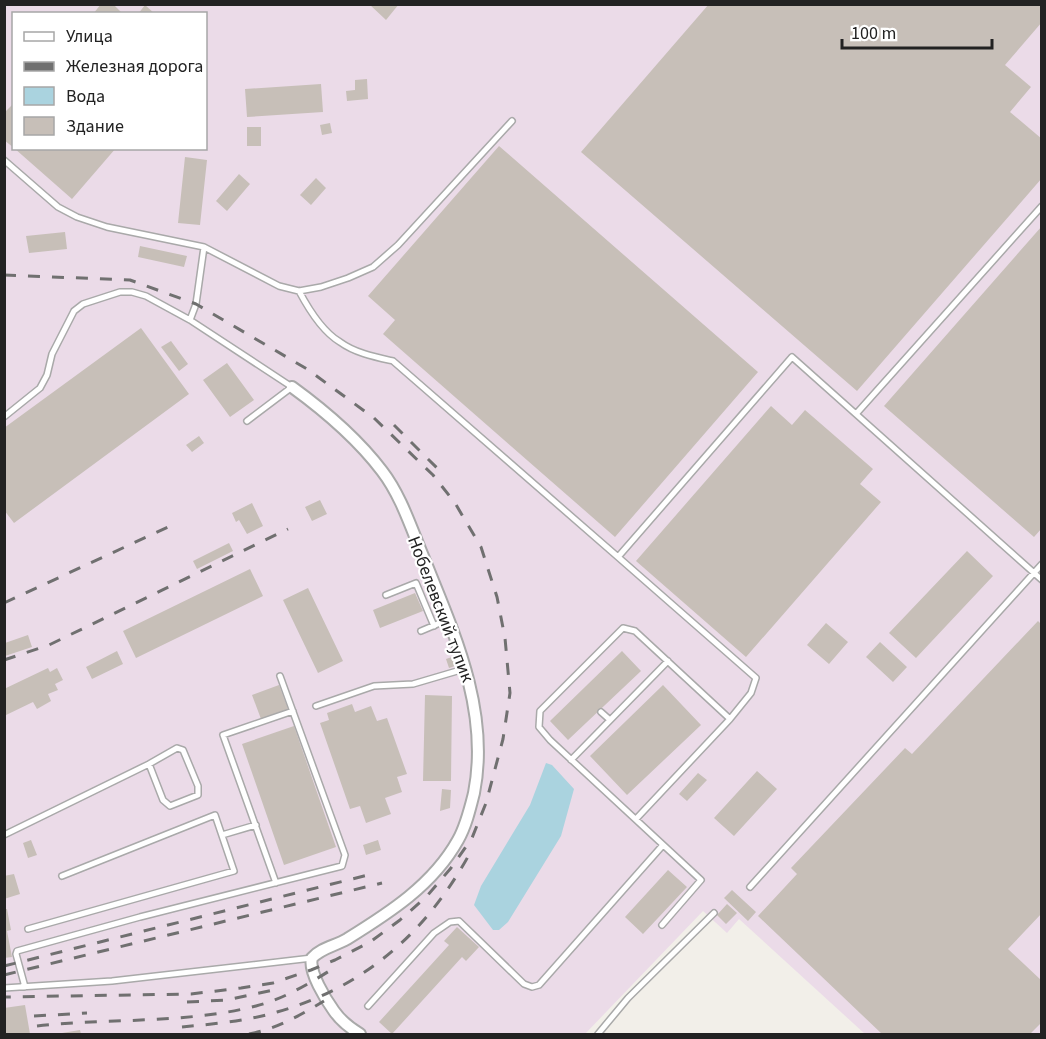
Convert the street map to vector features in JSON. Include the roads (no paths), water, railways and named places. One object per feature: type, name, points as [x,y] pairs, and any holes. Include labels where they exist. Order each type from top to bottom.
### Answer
[{"type":"street","name":"Нобелевский тупик","points":[[292,387],[349,434],[382,472],[399,499],[466,668],[476,712],[479,742],[477,774],[470,811],[458,840],[423,885],[395,909],[344,941],[317,952],[312,958]]},
{"type":"street","points":[[312,958],[311,970],[334,1011],[360,1035]]},
{"type":"lane","points":[[4,160],[58,207],[77,217],[107,227],[204,247],[279,286],[299,291],[321,287],[373,267],[398,245],[512,121]]},
{"type":"lane","points":[[856,414],[1041,206]]},
{"type":"lane","points":[[190,320],[196,304],[204,247]]},
{"type":"lane","points":[[299,291],[308,308],[339,342],[366,354],[393,361],[756,678],[751,693],[730,719],[636,819]]},
{"type":"lane","points":[[4,417],[40,388],[47,375],[52,354],[74,311],[84,304],[120,292],[132,292],[146,296],[190,320],[292,387],[248,422]]},
{"type":"lane","points":[[618,557],[792,357],[1041,580]]},
{"type":"lane","points":[[750,887],[1041,564]]},
{"type":"lane","points":[[386,595],[416,583],[434,626]]},
{"type":"lane","points":[[420,631],[447,620]]},
{"type":"lane","points":[[662,925],[701,880],[550,740],[539,727],[540,711],[623,628],[635,631],[730,719]]},
{"type":"lane","points":[[571,760],[668,661]]},
{"type":"lane","points":[[316,706],[374,686],[413,684],[466,668]]},
{"type":"lane","points":[[25,987],[17,951],[342,866],[345,855],[280,676]]},
{"type":"lane","points":[[276,883],[223,735],[293,711]]},
{"type":"lane","points":[[601,712],[610,720]]},
{"type":"lane","points":[[4,835],[177,748],[183,750],[198,786],[198,795],[170,806],[163,801],[149,764]]},
{"type":"lane","points":[[28,929],[234,871],[215,815],[62,876]]},
{"type":"lane","points":[[222,835],[256,825]]},
{"type":"lane","points":[[368,1006],[434,933],[450,922],[459,921],[524,984],[532,987],[539,985],[663,845]]},
{"type":"lane","points":[[598,1035],[635,990],[714,912]]},
{"type":"lane","points":[[4,988],[112,981],[312,958]]},
{"type":"water","points":[[546,763],[552,765],[574,789],[561,836],[508,922],[499,930],[493,930],[474,905],[481,886],[530,805]]},
{"type":"railway","points":[[4,275],[130,280],[196,304],[307,369],[374,418],[433,475],[455,503],[481,547],[497,597],[505,638],[510,693],[503,739],[486,803],[472,838],[427,896],[370,942],[311,970],[273,983],[241,988],[191,994],[4,997]]},
{"type":"railway","points":[[394,425],[441,472]]},
{"type":"railway","points":[[4,603],[168,527]]},
{"type":"railway","points":[[4,660],[49,645],[288,529]]},
{"type":"railway","points":[[182,1027],[242,1020],[277,1012],[338,988],[365,972],[390,953],[434,908],[470,853]]},
{"type":"railway","points":[[4,966],[376,873]]},
{"type":"railway","points":[[4,975],[382,883]]},
{"type":"railway","points":[[37,1026],[175,1018],[229,1012],[256,1006],[287,995],[334,968]]},
{"type":"railway","points":[[187,1002],[227,1000],[273,990]]},
{"type":"railway","points":[[249,1034],[279,1025],[324,1001]]},
{"type":"railway","points":[[34,1016],[87,1013]]}]
